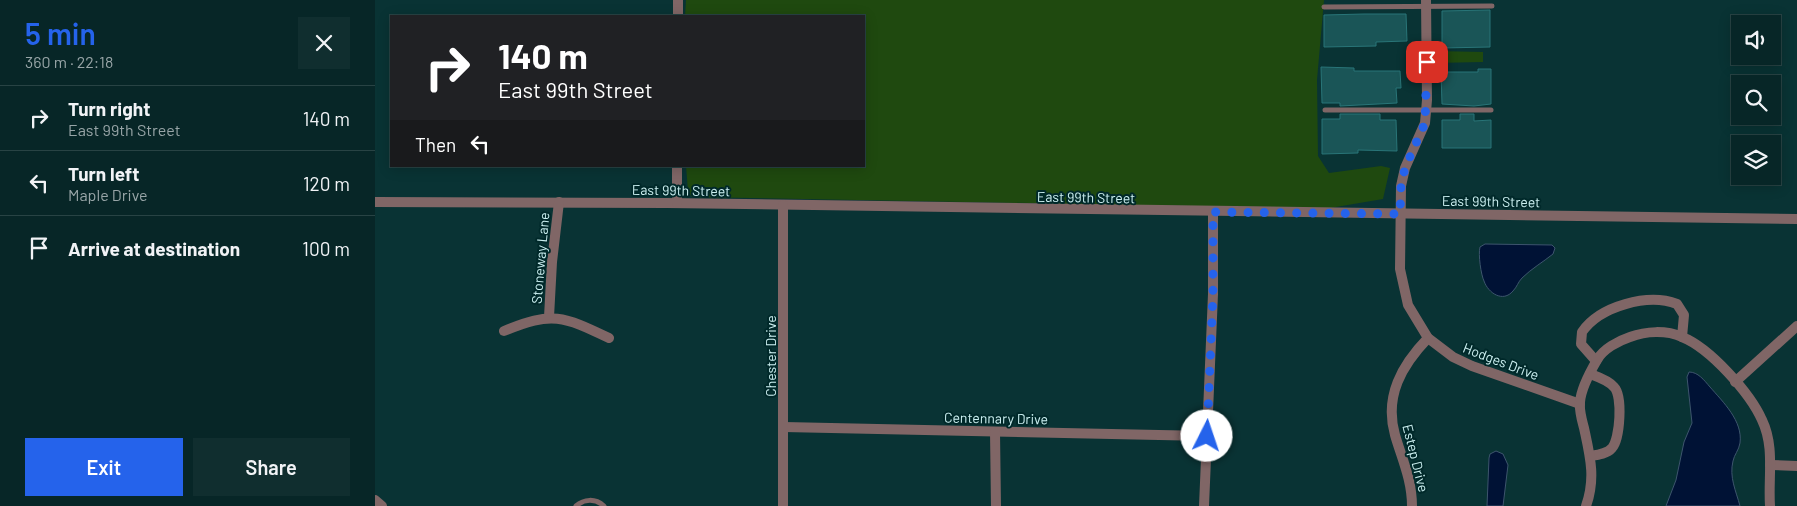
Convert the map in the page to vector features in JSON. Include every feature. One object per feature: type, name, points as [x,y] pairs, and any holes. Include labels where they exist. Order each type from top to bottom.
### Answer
[{"type":"street","points":[[678,0],[678,15]]},
{"type":"street","name":"Hodges Drive","points":[[1426,3],[1425,123],[1405,168],[1401,186],[1400,214],[1403,287],[1412,314],[1428,338],[1461,362],[1579,404]]},
{"type":"street","points":[[677,167],[677,204]]},
{"type":"street","name":"East 99th Street","points":[[375,202],[559,202],[1797,219]]},
{"type":"street","name":"Stoneway Lane","points":[[549,317],[552,262],[559,202]]},
{"type":"street","name":"Chester Drive","points":[[783,205],[783,506]]},
{"type":"street","points":[[1204,506],[1213,294],[1213,212]]},
{"type":"street","points":[[1596,361],[1581,344],[1581,332],[1599,316],[1619,307],[1649,301],[1665,301],[1677,304],[1684,315],[1682,337]]},
{"type":"street","points":[[504,331],[532,319],[549,317],[573,322],[609,338]]},
{"type":"street","points":[[1735,382],[1797,326]]},
{"type":"street","points":[[1586,506],[1593,480],[1579,404],[1590,374],[1596,361],[1616,343],[1636,335],[1660,332],[1682,337],[1706,352],[1735,382],[1763,421],[1769,440],[1770,506]]},
{"type":"street","name":"Estep Drive","points":[[1412,506],[1409,480],[1394,428],[1392,401],[1401,370],[1428,338]]},
{"type":"street","points":[[1590,374],[1614,386],[1619,395],[1620,408],[1614,445],[1609,452],[1590,456]]},
{"type":"street","name":"Centennary Drive","points":[[784,427],[1207,436]]},
{"type":"street","points":[[995,432],[996,506]]},
{"type":"street","points":[[1770,465],[1797,466]]},
{"type":"street","points":[[375,500],[382,506]]},
{"type":"lane","points":[[1324,7],[1426,3],[1492,6]]},
{"type":"lane","points":[[1325,110],[1491,110]]},
{"type":"lane","points":[[575,506],[584,500],[595,500],[604,506]]},
{"type":"green space","points":[[686,0],[1324,0],[1317,80],[1318,156],[1329,173],[1381,166],[1390,168],[1383,199],[1330,208],[1301,208],[692,197],[688,191],[686,167],[865,167],[865,15],[685,15]]},
{"type":"green space","points":[[1435,51],[1483,52],[1483,62],[1435,63]]},
{"type":"water","points":[[1485,244],[1552,245],[1555,248],[1553,254],[1526,275],[1509,295],[1500,296],[1492,293],[1483,278],[1479,250]]},
{"type":"water","points":[[1689,372],[1698,375],[1721,399],[1731,412],[1738,427],[1740,443],[1734,459],[1732,473],[1733,484],[1740,506],[1666,506],[1676,480],[1684,442],[1692,423],[1687,377]]},
{"type":"water","points":[[1496,451],[1503,454],[1508,465],[1503,506],[1487,506],[1489,458],[1490,454]]},
{"type":"building","points":[[1490,10],[1490,47],[1442,48],[1442,11]]},
{"type":"building","points":[[1406,14],[1407,41],[1376,42],[1376,46],[1324,47],[1324,15]]},
{"type":"building","points":[[1321,67],[1354,68],[1354,71],[1400,71],[1401,88],[1396,88],[1397,103],[1340,106],[1340,103],[1322,103]]},
{"type":"building","points":[[1478,69],[1491,69],[1491,104],[1474,106],[1442,104],[1441,72],[1478,72]]},
{"type":"building","points":[[1340,114],[1380,114],[1380,120],[1396,120],[1397,151],[1358,150],[1358,153],[1322,154],[1322,119],[1340,119]]},
{"type":"building","points":[[1460,114],[1474,114],[1474,121],[1491,120],[1491,148],[1442,148],[1442,120],[1460,120]]},
{"type":"route","points":[[1207,436],[1213,294],[1213,212],[1400,214],[1401,186],[1405,168],[1425,123],[1427,62]]}]
